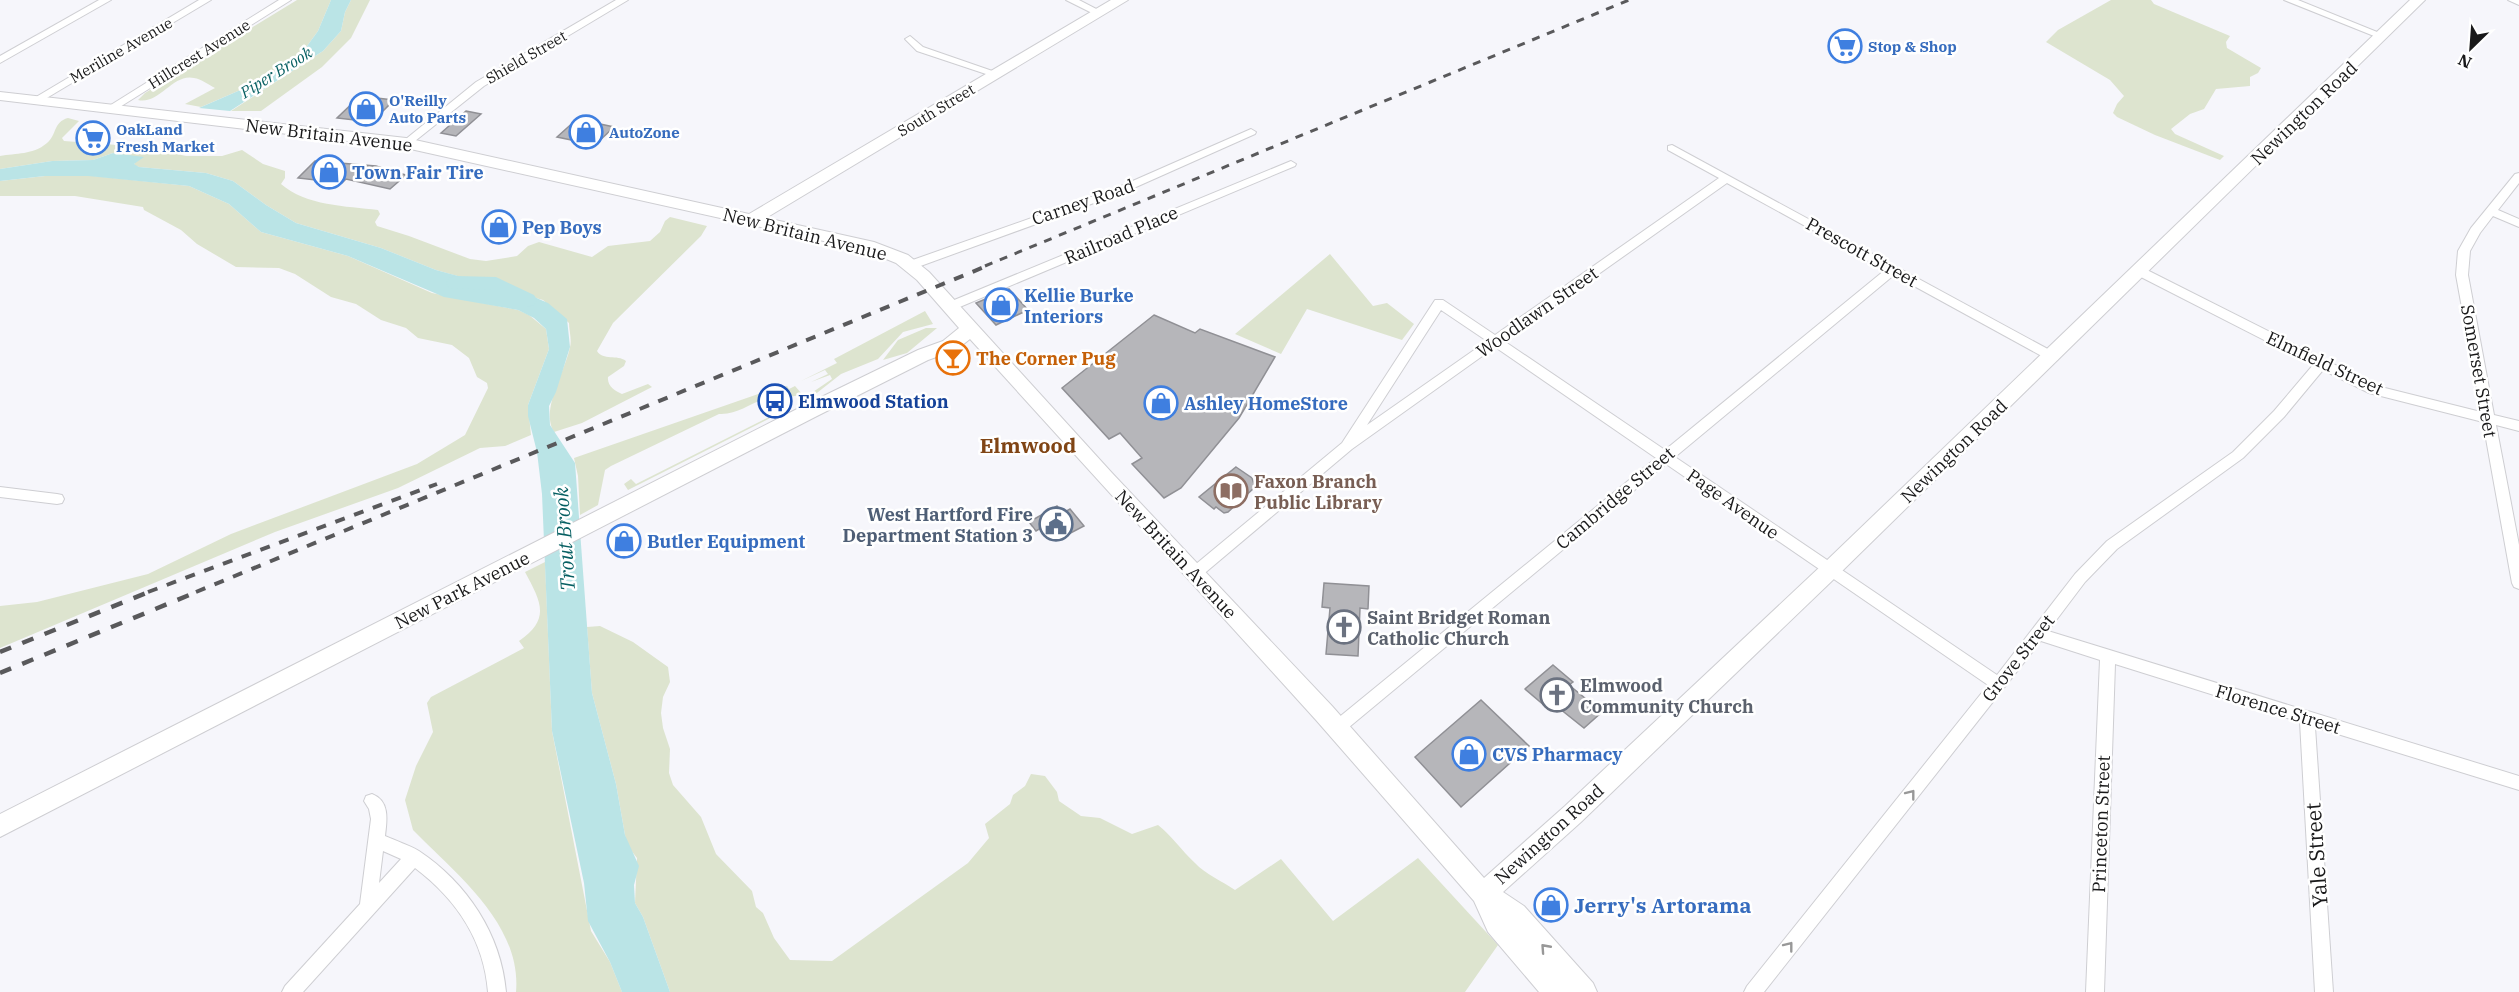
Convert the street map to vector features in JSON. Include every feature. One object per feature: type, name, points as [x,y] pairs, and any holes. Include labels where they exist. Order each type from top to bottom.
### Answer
[{"type":"main road","name":"South Street","points":[[751,220],[1121,0]]},
{"type":"main road","name":"Newington Road","points":[[1483,893],[1503,878],[1573,814],[1830,571],[2141,272],[2418,0]]},
{"type":"main road","name":"New Britain Avenue","points":[[0,96],[406,143],[868,246],[891,254],[911,265],[1337,728],[1483,893],[1515,914],[1584,992]]},
{"type":"main road","name":"New Park Avenue","points":[[0,826],[924,354],[939,350],[963,336],[968,328]]},
{"type":"main road","name":"New Britain Avenue","points":[[1483,893],[1497,924],[1555,992]]},
{"type":"street","points":[[0,60],[106,0]]},
{"type":"street","name":"Meriline Avenue","points":[[36,100],[206,0]]},
{"type":"street","name":"Hillcrest Avenue","points":[[111,108],[286,0]]},
{"type":"street","name":"Shield Street","points":[[406,143],[480,84],[622,0]]},
{"type":"street","points":[[1071,0],[1099,13]]},
{"type":"street","points":[[2289,0],[2382,36]]},
{"type":"street","points":[[2513,0],[2519,2]]},
{"type":"street","points":[[910,39],[920,50],[996,74]]},
{"type":"street","name":"Carney Road","points":[[911,265],[1123,189],[1251,132]]},
{"type":"street","name":"Prescott Street","points":[[1672,148],[2053,357]]},
{"type":"street","name":"Railroad Place","points":[[951,306],[1291,164]]},
{"type":"street","name":"Somerset Street","points":[[2519,176],[2475,231],[2464,251],[2462,275],[2519,583]]},
{"type":"street","name":"Woodlawn Street","points":[[1195,573],[1347,446],[1728,178]]},
{"type":"street","points":[[2490,211],[2519,223]]},
{"type":"street","name":"Cambridge Street","points":[[1337,728],[1893,269]]},
{"type":"street","name":"Elmfield Street","points":[[2141,272],[2373,390],[2519,426]]},
{"type":"street","name":"Woodlawn Street","points":[[1347,446],[1439,303]]},
{"type":"street","name":"Page Avenue","points":[[1439,303],[1998,684]]},
{"type":"street","name":"Grove Street","points":[[1753,992],[2080,578],[2112,545],[2238,455],[2279,414],[2321,364]]},
{"type":"street","points":[[0,492],[57,499]]},
{"type":"street","name":"Florence Street","points":[[2038,634],[2519,783]]},
{"type":"street","name":"Princeton Street","points":[[2095,992],[2108,656]]},
{"type":"street","name":"Yale Street","points":[[2307,718],[2324,992]]},
{"type":"street","points":[[368,907],[379,819],[377,805],[372,801]]},
{"type":"street","points":[[376,840],[414,857],[457,895],[485,938],[497,981],[497,992]]},
{"type":"street","points":[[291,992],[414,857]]},
{"type":"green space","points":[[297,0],[331,0],[318,31],[299,57],[245,88],[201,107],[185,104],[215,88],[194,78],[179,80],[153,98],[138,100],[145,93]]},
{"type":"green space","points":[[351,0],[370,0],[351,38],[322,67],[261,111],[231,111],[323,51],[341,31],[345,12]]},
{"type":"green space","points":[[2111,0],[2151,0],[2154,4],[2230,36],[2226,42],[2227,48],[2261,68],[2258,73],[2250,77],[2250,86],[2216,89],[2204,109],[2190,114],[2171,129],[2175,134],[2224,156],[2220,160],[2155,135],[2117,117],[2113,113],[2124,96],[2110,80],[2046,42],[2058,30]]},
{"type":"green space","points":[[68,118],[79,121],[62,138],[64,141],[144,147],[186,156],[222,156],[242,150],[263,164],[285,171],[285,178],[281,184],[302,197],[327,204],[378,210],[380,214],[375,222],[377,226],[470,259],[486,261],[517,256],[528,246],[539,242],[592,257],[608,246],[650,241],[660,232],[665,221],[670,217],[707,226],[701,236],[613,323],[597,351],[603,356],[626,361],[624,366],[608,377],[610,386],[617,391],[622,394],[648,384],[652,387],[582,423],[554,432],[550,423],[550,413],[571,338],[569,323],[543,300],[436,270],[381,248],[296,223],[233,181],[206,173],[139,167],[134,165],[135,162],[113,153],[93,160],[52,161],[0,169],[0,156],[30,152],[42,147],[50,140],[60,122]]},
{"type":"green space","points":[[45,176],[94,176],[189,186],[229,204],[261,232],[348,256],[432,293],[518,310],[529,315],[546,329],[549,349],[528,405],[531,435],[505,446],[480,448],[398,488],[275,532],[0,648],[0,606],[37,602],[148,574],[231,534],[417,464],[465,435],[488,388],[487,383],[477,377],[469,358],[452,345],[418,338],[406,328],[381,320],[356,304],[331,297],[295,274],[279,268],[236,267],[197,244],[181,230],[144,210],[143,207],[75,196],[0,196],[0,181]]},
{"type":"green space","points":[[1330,254],[1373,306],[1387,303],[1414,324],[1402,340],[1307,309],[1281,354],[1235,334]]},
{"type":"green space","points":[[925,311],[933,324],[903,332],[878,359],[841,374],[813,396],[810,394],[832,379],[830,375],[811,382],[828,374],[825,370],[801,381],[837,363],[834,359]]},
{"type":"green space","points":[[926,328],[937,328],[907,353],[883,360],[898,340]]},
{"type":"green space","points":[[787,386],[789,389],[795,386],[802,394],[769,398],[733,412],[719,414],[611,466],[605,470],[598,505],[580,515],[578,476],[574,458]]},
{"type":"green space","points":[[772,409],[786,410],[628,490],[624,484],[631,479],[636,484],[773,415]]},
{"type":"green space","points":[[545,562],[552,731],[591,931],[610,962],[622,992],[516,992],[515,967],[508,944],[497,922],[466,882],[413,830],[405,800],[416,766],[433,732],[427,703],[431,697],[524,648],[519,641],[536,625],[540,610],[539,601],[525,572]]},
{"type":"green space","points":[[600,626],[633,642],[668,667],[670,682],[663,697],[661,713],[670,749],[669,773],[673,785],[701,817],[716,854],[752,891],[756,907],[763,913],[774,938],[790,960],[832,961],[968,863],[989,838],[985,824],[1010,804],[1013,795],[1025,786],[1031,774],[1045,776],[1057,792],[1059,801],[1081,816],[1100,818],[1132,834],[1158,825],[1199,867],[1235,890],[1281,859],[1333,921],[1418,858],[1498,945],[1465,992],[670,992],[643,917],[635,903],[637,858],[627,845],[616,784],[592,693],[587,627]]},
{"type":"water","name":"Piper Brook","points":[[331,0],[351,0],[345,12],[341,31],[323,51],[230,111],[199,108],[245,88],[299,57],[318,31]]},
{"type":"water","points":[[113,153],[144,157],[134,164],[139,167],[206,173],[233,181],[296,223],[381,248],[436,270],[532,296],[548,303],[567,319],[570,347],[556,392],[549,406],[550,425],[575,463],[592,693],[616,784],[625,835],[639,866],[634,885],[635,903],[643,917],[670,992],[622,992],[610,962],[588,921],[584,883],[552,731],[542,494],[537,452],[528,416],[528,405],[549,349],[546,329],[534,318],[518,310],[444,297],[348,256],[261,232],[229,204],[189,186],[88,176],[45,176],[0,181],[0,169],[52,161],[93,160]]},
{"type":"building","name":"O'Reilly Auto Parts","points":[[360,96],[394,100],[372,122],[337,118]]},
{"type":"building","points":[[466,111],[481,114],[456,136],[441,133]]},
{"type":"building","name":"AutoZone","points":[[577,119],[614,127],[595,145],[557,137]]},
{"type":"building","points":[[315,161],[376,166],[406,175],[390,189],[346,179],[342,183],[298,178]]},
{"type":"building","name":"Kellie Burke Interiors","points":[[1009,289],[1028,310],[996,325],[976,303]]},
{"type":"building","name":"Ashley HomeStore","points":[[1154,315],[1195,333],[1200,329],[1275,357],[1239,418],[1181,488],[1164,498],[1132,464],[1142,458],[1120,433],[1109,439],[1062,388]]},
{"type":"building","name":"Faxon Branch Public Library","points":[[1236,467],[1252,478],[1255,487],[1228,512],[1224,513],[1216,507],[1214,509],[1199,497]]},
{"type":"building","name":"West Hartford Fire Department Station 3","points":[[1057,506],[1063,513],[1070,509],[1084,526],[1061,538],[1053,528],[1047,531],[1044,526],[1036,531],[1029,522]]},
{"type":"building","name":"Saint Bridget Roman Catholic Church","points":[[1324,583],[1369,586],[1368,609],[1360,608],[1358,656],[1326,654],[1330,608],[1322,607]]},
{"type":"building","name":"Elmwood Community Church","points":[[1553,665],[1573,682],[1569,685],[1602,712],[1584,728],[1550,701],[1545,706],[1525,689]]},
{"type":"building","name":"CVS Pharmacy","points":[[1481,700],[1529,746],[1461,807],[1415,757]]},
{"type":"waterway","name":"Trout Brook","points":[[456,283],[496,284],[527,300]]},
{"type":"railway","points":[[985,266],[1629,0]]},
{"type":"railway","points":[[196,592],[989,265]]},
{"type":"railway","points":[[148,592],[437,484]]},
{"type":"railway","points":[[0,652],[151,591]]},
{"type":"railway","points":[[0,673],[199,591]]},
{"type":"place","name":"Stop & Shop","points":[[1845,46]]},
{"type":"place","name":"O'Reilly Auto Parts","points":[[366,109]]},
{"type":"place","name":"AutoZone","points":[[586,132]]},
{"type":"place","name":"OakLand Fresh Market","points":[[93,138]]},
{"type":"place","name":"Town Fair Tire","points":[[329,172]]},
{"type":"place","name":"Pep Boys","points":[[499,227]]},
{"type":"place","name":"Kellie Burke Interiors","points":[[1001,305]]},
{"type":"place","name":"The Corner Pug","points":[[953,358]]},
{"type":"place","name":"Elmwood Station","points":[[775,401]]},
{"type":"place","name":"Ashley HomeStore","points":[[1161,403]]},
{"type":"place","name":"Faxon Branch Public Library","points":[[1231,491]]},
{"type":"place","name":"West Hartford Fire Department Station 3","points":[[1056,524]]},
{"type":"place","name":"Butler Equipment","points":[[624,541]]},
{"type":"place","name":"Saint Bridget Roman Catholic Church","points":[[1344,627]]},
{"type":"place","name":"Elmwood Community Church","points":[[1557,695]]},
{"type":"place","name":"CVS Pharmacy","points":[[1469,754]]},
{"type":"place","name":"Jerry's Artorama","points":[[1551,905]]},
{"type":"district","name":"Elmwood","points":[[1028,445]]}]
